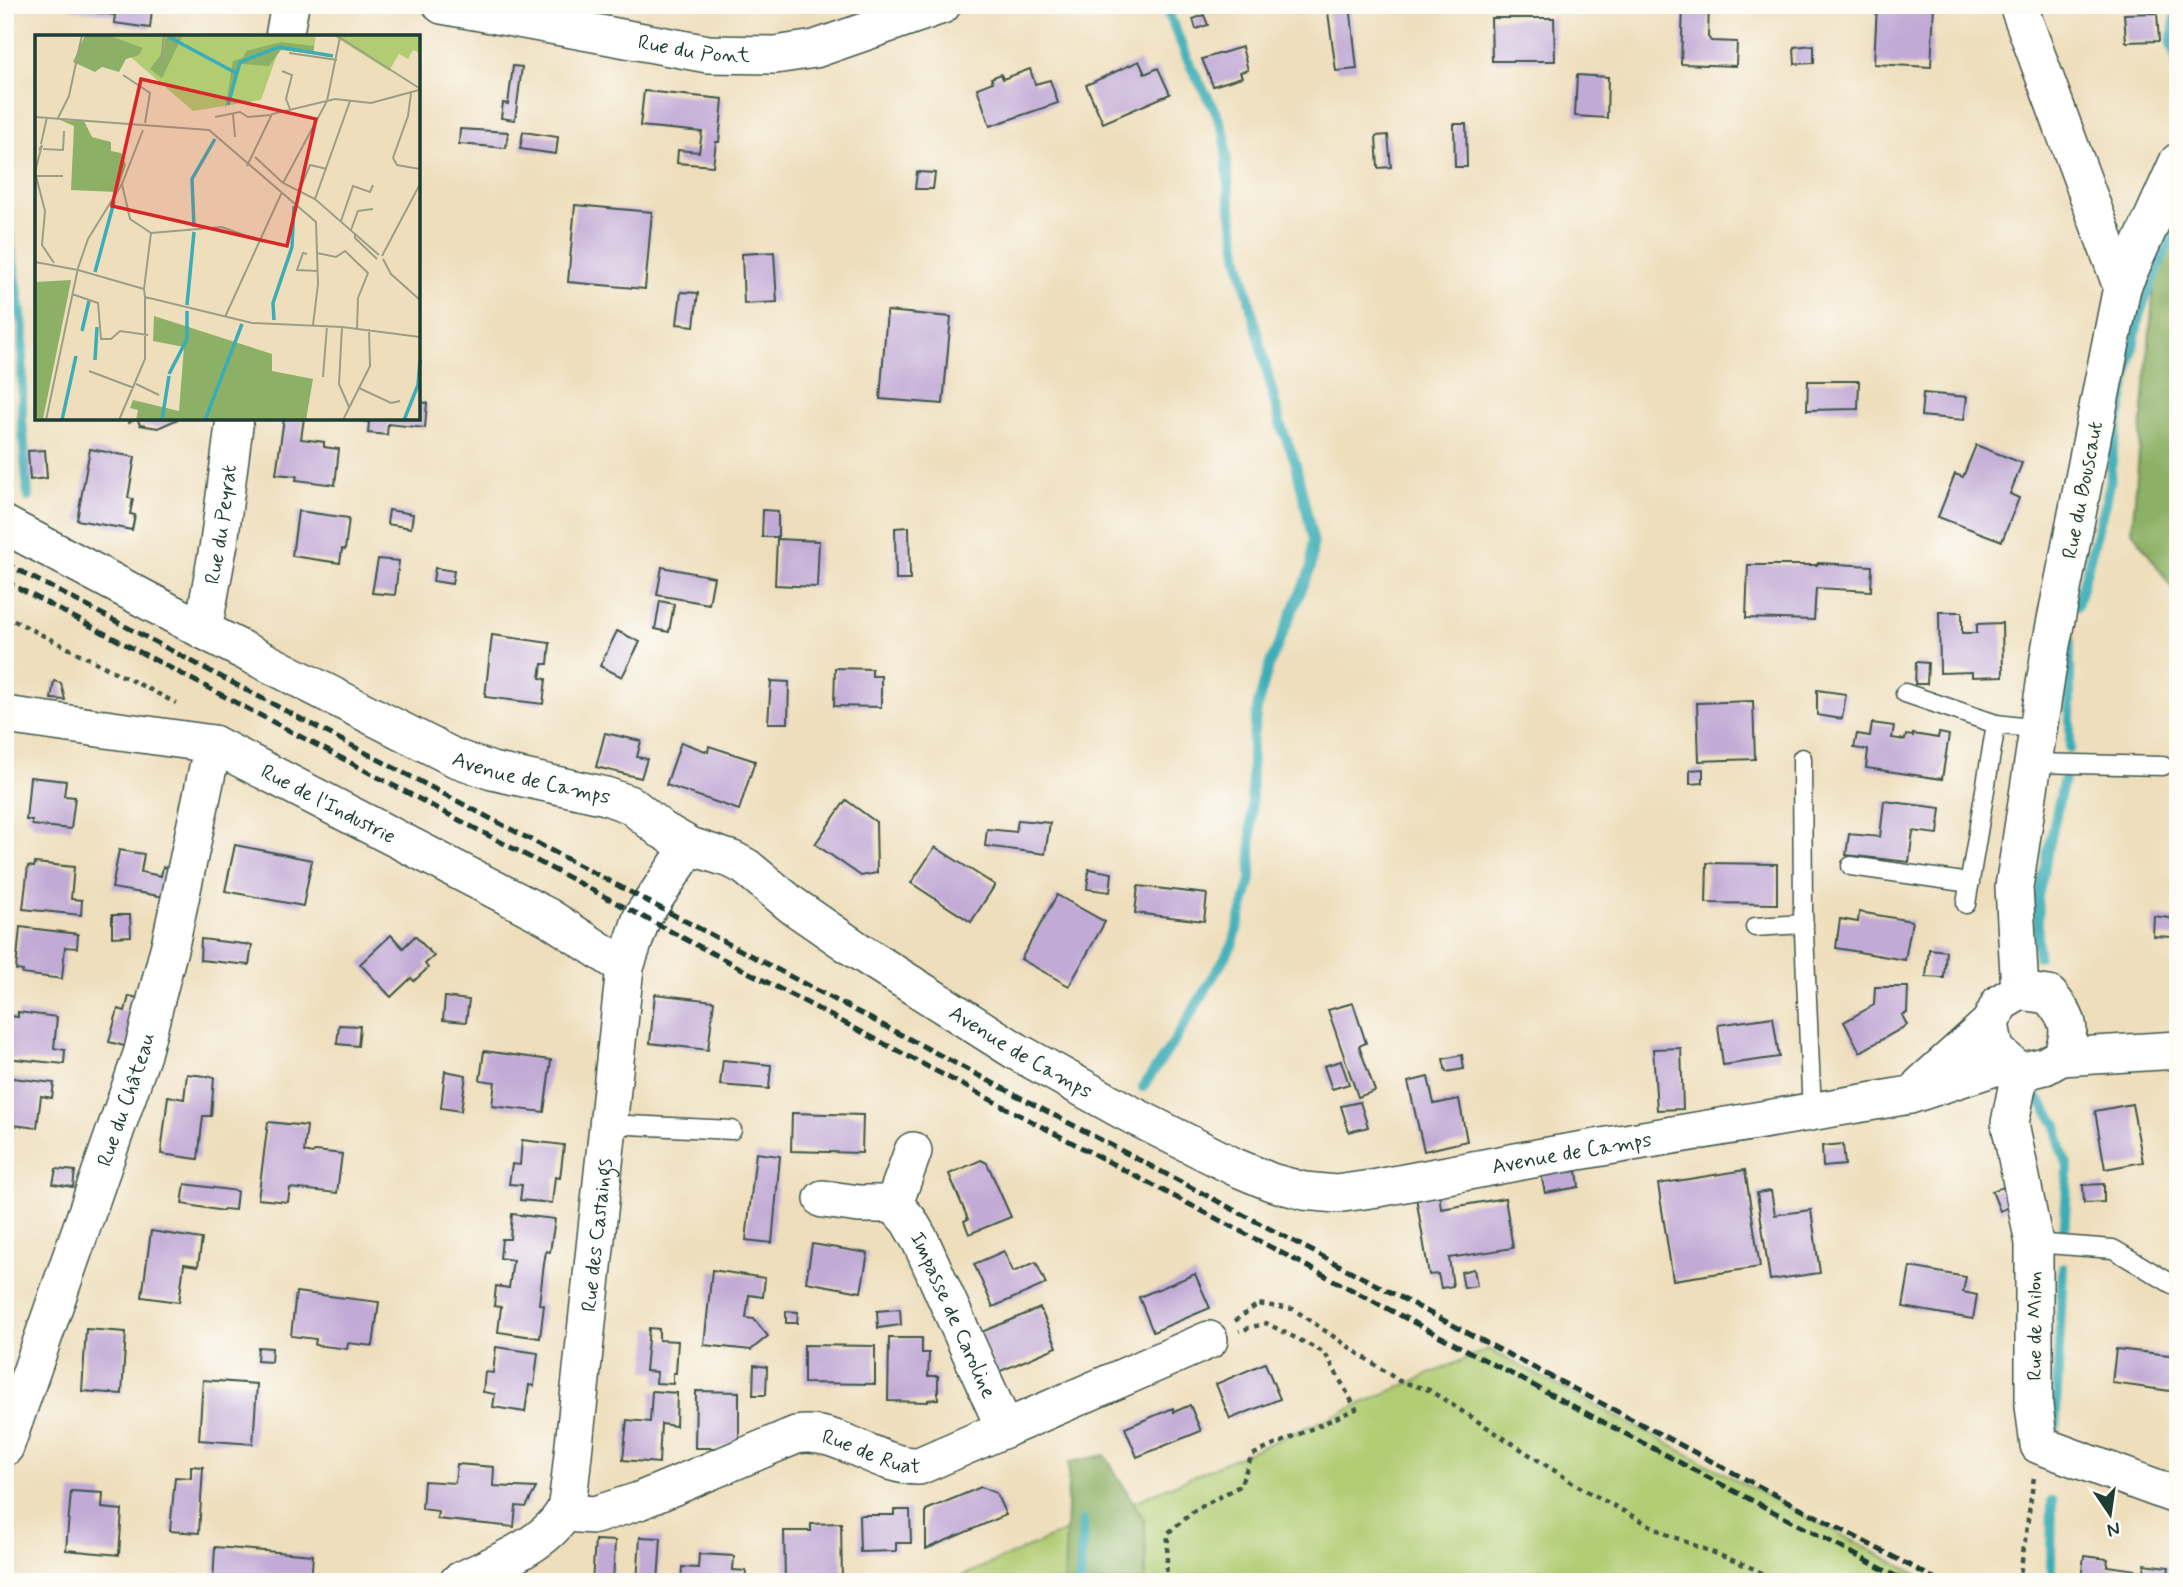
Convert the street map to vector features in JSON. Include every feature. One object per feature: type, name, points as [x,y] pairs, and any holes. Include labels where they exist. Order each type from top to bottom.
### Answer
[{"type":"street","points":[[284,35],[290,5]]},
{"type":"street","name":"Rue du Pont","points":[[442,5],[708,54],[775,55],[815,49],[942,5]]},
{"type":"street","points":[[2018,5],[2122,288]]},
{"type":"street","name":"Rue du Bouscaut","points":[[2020,991],[2014,887],[2051,645],[2122,288],[2178,162]]},
{"type":"street","name":"Rue du Peyrat","points":[[203,630],[219,544],[235,420]]},
{"type":"street","name":"Avenue de Camps","points":[[5,525],[203,630],[455,758],[492,771],[631,805],[662,830],[690,846],[746,867],[792,905],[1016,1051],[1126,1112],[1235,1167],[1271,1182],[1304,1191],[1336,1194],[1378,1188],[1543,1157],[1910,1095],[2014,1067]]},
{"type":"street","name":"Rue de l'Industrie","points":[[5,715],[213,744],[548,917],[625,967]]},
{"type":"street","name":"Rue du Château","points":[[5,1447],[142,1054],[171,941],[213,744]]},
{"type":"street","name":"Rue des Castaings","points":[[564,1514],[625,967],[642,917],[690,846]]},
{"type":"street","points":[[1910,1095],[1990,1023],[2000,1003],[2020,991],[2049,995],[2066,1016],[2069,1031],[2061,1057]]},
{"type":"street","points":[[1990,1023],[1995,1051],[2014,1067],[2045,1066],[2061,1057],[2178,1050]]},
{"type":"street","name":"Rue de Milon","points":[[2014,1067],[2010,1124],[2034,1243],[2034,1406],[2039,1445]]},
{"type":"street","points":[[823,1199],[859,1204],[894,1204],[913,1151]]},
{"type":"street","name":"Impasse de Caroline","points":[[894,1204],[909,1221],[921,1242],[1005,1429]]},
{"type":"street","name":"Rue de Ruat","points":[[564,1514],[595,1516],[639,1502],[796,1435],[809,1433],[829,1437],[896,1465],[919,1466],[1209,1340]]},
{"type":"street","points":[[2039,1445],[2178,1496]]},
{"type":"street","points":[[457,1582],[521,1551],[542,1536],[564,1514]]},
{"type":"lane","points":[[1905,693],[1996,724],[2035,746],[2164,766]]},
{"type":"lane","points":[[1966,904],[1996,724]]},
{"type":"lane","points":[[1802,758],[1804,924],[1812,1112]]},
{"type":"lane","points":[[1851,866],[1970,883]]},
{"type":"lane","points":[[1755,927],[1804,924]]},
{"type":"lane","points":[[608,1124],[732,1130]]},
{"type":"lane","points":[[2034,1243],[2113,1250],[2178,1285]]},
{"type":"path","points":[[1209,1340],[1258,1304],[1293,1309],[1399,1381],[1429,1390],[1583,1489],[1666,1534],[1780,1582]]},
{"type":"path","points":[[1166,1582],[1168,1533],[1195,1510],[1240,1486],[1252,1455],[1356,1409],[1325,1353],[1296,1336],[1266,1323],[1209,1340]]},
{"type":"path","points":[[2019,1582],[2039,1445]]},
{"type":"green space","points":[[2178,181],[2178,596],[2132,531],[2163,187]]},
{"type":"green space","points":[[1488,1349],[1931,1582],[948,1582]]},
{"type":"green space","points":[[1105,1455],[1145,1522],[1146,1582],[1064,1582],[1069,1462]]},
{"type":"building","points":[[71,5],[123,5],[152,9],[150,28],[114,23],[115,15],[70,9]]},
{"type":"building","points":[[1327,5],[1350,5],[1357,69],[1336,71]]},
{"type":"building","points":[[1683,5],[1709,5],[1708,37],[1711,41],[1737,42],[1736,66],[1681,64]]},
{"type":"building","points":[[1877,5],[1934,5],[1931,67],[1874,64]]},
{"type":"building","points":[[2157,13],[2159,41],[2126,42],[2124,14]]},
{"type":"building","points":[[1204,15],[1208,25],[1196,29],[1193,19]]},
{"type":"building","points":[[1491,18],[1554,18],[1555,61],[1492,61]]},
{"type":"building","points":[[1814,45],[1814,63],[1795,64],[1794,47]]},
{"type":"building","points":[[1242,47],[1248,70],[1240,72],[1242,77],[1213,86],[1202,59]]},
{"type":"building","points":[[1139,61],[1145,74],[1158,68],[1170,94],[1103,123],[1086,85]]},
{"type":"building","points":[[513,66],[522,67],[515,120],[501,118],[503,103],[508,104]]},
{"type":"building","points":[[1030,69],[1035,84],[1050,80],[1058,103],[990,126],[977,88],[993,82],[991,78],[1001,74],[1003,79]]},
{"type":"building","points":[[1577,75],[1608,77],[1607,118],[1575,116]]},
{"type":"building","points":[[644,91],[723,99],[719,142],[716,142],[713,166],[677,163],[678,150],[699,152],[702,132],[640,126]]},
{"type":"building","points":[[1454,124],[1466,124],[1467,167],[1455,167]]},
{"type":"building","points":[[460,129],[508,132],[506,148],[459,144]]},
{"type":"building","points":[[523,132],[558,137],[556,154],[520,149]]},
{"type":"building","points":[[1388,135],[1391,167],[1378,168],[1376,136]]},
{"type":"building","points":[[917,172],[935,173],[933,189],[915,189]]},
{"type":"building","points":[[575,205],[652,212],[645,289],[568,282]]},
{"type":"building","points":[[774,252],[777,302],[744,304],[742,254]]},
{"type":"building","points":[[5,291],[10,291],[7,352],[5,352]]},
{"type":"building","points":[[681,292],[698,293],[694,326],[677,324]]},
{"type":"building","points":[[887,311],[951,317],[943,404],[880,399]]},
{"type":"building","points":[[1808,381],[1859,381],[1858,409],[1807,410]]},
{"type":"building","points":[[1923,393],[1967,397],[1964,420],[1921,416]]},
{"type":"building","points":[[420,402],[427,403],[425,428],[388,424],[387,435],[368,433],[369,422],[355,420],[420,420]]},
{"type":"building","points":[[138,420],[176,420],[158,428],[140,425]]},
{"type":"building","points":[[284,420],[304,420],[301,439],[324,442],[324,447],[339,449],[335,485],[296,480],[297,476],[276,474]]},
{"type":"building","points":[[1976,445],[2022,463],[2010,494],[2019,498],[2002,541],[1938,517],[1955,474],[1963,477]]},
{"type":"building","points":[[90,449],[135,457],[128,498],[133,499],[130,514],[135,515],[132,530],[77,520]]},
{"type":"building","points":[[45,450],[47,478],[30,480],[28,451]]},
{"type":"building","points":[[389,510],[413,514],[411,528],[387,524]]},
{"type":"building","points":[[763,510],[778,511],[778,537],[762,537]]},
{"type":"building","points":[[298,511],[349,518],[345,550],[342,549],[340,563],[292,556]]},
{"type":"building","points":[[909,527],[910,580],[896,580],[895,528]]},
{"type":"building","points":[[777,539],[819,541],[817,587],[775,585]]},
{"type":"building","points":[[378,559],[399,561],[395,595],[372,593]]},
{"type":"building","points":[[1818,563],[1872,566],[1871,591],[1816,588],[1814,620],[1746,618],[1748,565]]},
{"type":"building","points":[[662,567],[714,577],[709,604],[657,595]]},
{"type":"building","points":[[435,568],[454,571],[452,584],[433,581]]},
{"type":"building","points":[[660,601],[674,604],[669,632],[655,629]]},
{"type":"building","points":[[1939,612],[1962,612],[1962,633],[1977,633],[1977,624],[2002,623],[2003,676],[1972,677],[1972,672],[1940,673]]},
{"type":"building","points":[[617,631],[640,642],[622,677],[600,666]]},
{"type":"building","points":[[492,635],[550,643],[548,664],[542,664],[540,678],[546,679],[543,704],[485,697]]},
{"type":"building","points":[[1916,662],[1928,663],[1927,684],[1915,684]]},
{"type":"building","points":[[835,668],[872,669],[872,676],[881,676],[881,707],[834,706]]},
{"type":"building","points":[[54,681],[61,683],[65,700],[51,699]]},
{"type":"building","points":[[771,681],[789,682],[788,723],[768,723]]},
{"type":"building","points":[[1817,690],[1846,694],[1842,719],[1817,715]]},
{"type":"building","points":[[1753,701],[1755,759],[1699,761],[1697,703]]},
{"type":"building","points":[[1872,723],[1894,726],[1892,738],[1905,740],[1906,735],[1913,734],[1938,738],[1939,733],[1949,735],[1942,779],[1866,768],[1868,750],[1854,748],[1857,734],[1870,736]]},
{"type":"building","points":[[605,733],[641,741],[637,757],[647,759],[641,778],[596,767]]},
{"type":"building","points":[[681,742],[708,752],[709,746],[755,761],[739,810],[666,785]]},
{"type":"building","points":[[1703,769],[1703,783],[1690,784],[1690,770]]},
{"type":"building","points":[[30,777],[66,781],[64,796],[75,797],[71,829],[32,825],[32,820],[26,820]]},
{"type":"building","points":[[846,800],[876,822],[877,873],[861,876],[815,844]]},
{"type":"building","points":[[1884,801],[1941,808],[1938,834],[1913,831],[1909,862],[1846,855],[1849,834],[1880,837]]},
{"type":"building","points":[[1018,820],[1050,823],[1045,854],[985,846],[987,829],[1016,832]]},
{"type":"building","points":[[235,845],[312,860],[303,906],[225,891]]},
{"type":"building","points":[[935,847],[995,885],[971,922],[911,883]]},
{"type":"building","points":[[119,850],[144,854],[141,872],[161,876],[163,867],[169,868],[165,897],[112,888]]},
{"type":"building","points":[[35,863],[74,867],[71,899],[82,900],[81,915],[23,909],[28,866],[34,867]]},
{"type":"building","points":[[1707,863],[1777,864],[1777,904],[1706,903]]},
{"type":"building","points":[[1089,869],[1112,873],[1110,892],[1087,889]]},
{"type":"building","points":[[1138,886],[1207,894],[1204,921],[1135,913]]},
{"type":"building","points":[[1057,895],[1105,922],[1069,986],[1021,959]]},
{"type":"building","points":[[1859,912],[1912,921],[1905,960],[1836,948],[1840,919],[1858,922]]},
{"type":"building","points":[[112,915],[130,915],[131,936],[112,937]]},
{"type":"building","points":[[2154,916],[2177,919],[2175,937],[2153,936]]},
{"type":"building","points":[[20,927],[78,934],[77,948],[65,947],[62,979],[22,974],[23,971],[16,970]]},
{"type":"building","points":[[391,935],[403,948],[415,936],[434,956],[425,964],[428,968],[414,981],[411,978],[391,997],[360,964]]},
{"type":"building","points":[[201,939],[252,945],[249,965],[200,960]]},
{"type":"building","points":[[1929,949],[1946,951],[1944,978],[1926,977]]},
{"type":"building","points":[[1875,987],[1908,987],[1907,1013],[1902,1015],[1907,1025],[1860,1052],[1844,1022],[1874,1005]]},
{"type":"building","points":[[655,994],[714,1001],[708,1050],[650,1043]]},
{"type":"building","points":[[129,996],[143,999],[132,1048],[109,1042],[118,1009],[125,1011]]},
{"type":"building","points":[[445,997],[469,1000],[466,1022],[443,1020]]},
{"type":"building","points":[[1353,1003],[1366,1043],[1359,1046],[1375,1091],[1358,1097],[1328,1010]]},
{"type":"building","points":[[18,1012],[57,1017],[54,1048],[65,1050],[64,1064],[6,1058],[11,1016],[18,1017]]},
{"type":"building","points":[[1773,1017],[1779,1057],[1723,1065],[1718,1025]]},
{"type":"building","points":[[339,1025],[360,1026],[358,1046],[337,1044]]},
{"type":"building","points":[[1681,1048],[1683,1109],[1657,1110],[1653,1049]]},
{"type":"building","points":[[484,1051],[551,1060],[544,1112],[492,1106],[495,1082],[480,1080]]},
{"type":"building","points":[[1462,1055],[1464,1069],[1446,1072],[1443,1059]]},
{"type":"building","points":[[723,1060],[771,1065],[769,1089],[720,1085]]},
{"type":"building","points":[[1341,1061],[1349,1084],[1332,1089],[1324,1066]]},
{"type":"building","points":[[445,1071],[466,1075],[461,1111],[441,1108]]},
{"type":"building","points":[[187,1074],[214,1077],[211,1116],[203,1116],[198,1159],[161,1154],[168,1096],[184,1099]]},
{"type":"building","points":[[5,1077],[54,1083],[52,1098],[41,1096],[37,1128],[5,1124]]},
{"type":"building","points":[[1428,1077],[1434,1104],[1459,1099],[1467,1141],[1424,1151],[1408,1082]]},
{"type":"building","points":[[1360,1102],[1368,1127],[1349,1132],[1341,1106]]},
{"type":"building","points":[[2132,1104],[2143,1162],[2105,1169],[2095,1111]]},
{"type":"building","points":[[792,1113],[863,1115],[862,1153],[791,1151]]},
{"type":"building","points":[[268,1122],[307,1126],[304,1152],[342,1154],[337,1193],[290,1188],[288,1202],[258,1199]]},
{"type":"building","points":[[522,1140],[564,1145],[560,1178],[555,1177],[552,1203],[520,1200],[522,1185],[509,1184],[512,1164],[520,1165]]},
{"type":"building","points":[[1843,1144],[1845,1165],[1823,1167],[1822,1146]]},
{"type":"building","points":[[756,1153],[780,1156],[772,1243],[746,1240]]},
{"type":"building","points":[[981,1160],[987,1163],[1011,1217],[969,1234],[964,1221],[968,1219],[949,1174]]},
{"type":"building","points":[[56,1169],[75,1171],[73,1187],[53,1184]]},
{"type":"building","points":[[1569,1169],[1570,1172],[1577,1171],[1579,1187],[1545,1193],[1541,1174]]},
{"type":"building","points":[[1745,1170],[1760,1267],[1673,1280],[1658,1184]]},
{"type":"building","points":[[185,1184],[237,1191],[235,1210],[223,1211],[182,1204]]},
{"type":"building","points":[[2104,1184],[2104,1202],[2084,1203],[2083,1185]]},
{"type":"building","points":[[2003,1187],[2010,1207],[2000,1211],[1992,1191]]},
{"type":"building","points":[[1771,1191],[1775,1215],[1811,1210],[1820,1273],[1770,1280],[1757,1193]]},
{"type":"building","points":[[1439,1193],[1441,1209],[1505,1198],[1513,1248],[1449,1258],[1453,1286],[1441,1288],[1438,1274],[1429,1275],[1416,1197]]},
{"type":"building","points":[[512,1214],[555,1219],[550,1252],[546,1251],[544,1264],[539,1304],[544,1305],[540,1338],[498,1332],[501,1307],[494,1306],[496,1286],[509,1288],[513,1260],[500,1258],[502,1239],[510,1239]]},
{"type":"building","points":[[151,1231],[202,1239],[198,1266],[184,1264],[179,1302],[142,1297]]},
{"type":"building","points":[[812,1244],[868,1253],[861,1292],[806,1282]]},
{"type":"building","points":[[1004,1251],[1013,1272],[1036,1262],[1046,1284],[993,1307],[974,1264]]},
{"type":"building","points":[[1910,1267],[1966,1277],[1963,1292],[1977,1295],[1973,1319],[1903,1307]]},
{"type":"building","points":[[1474,1269],[1477,1286],[1464,1288],[1461,1272]]},
{"type":"building","points":[[712,1270],[765,1278],[763,1297],[749,1295],[746,1318],[754,1319],[768,1336],[751,1350],[704,1345]]},
{"type":"building","points":[[1195,1274],[1210,1308],[1153,1332],[1139,1297]]},
{"type":"building","points":[[296,1292],[379,1302],[373,1346],[348,1343],[347,1349],[315,1345],[316,1339],[291,1336]]},
{"type":"building","points":[[1040,1308],[1057,1347],[996,1373],[979,1333]]},
{"type":"building","points":[[900,1309],[901,1325],[878,1328],[877,1311]]},
{"type":"building","points":[[786,1311],[798,1312],[797,1323],[786,1323]]},
{"type":"building","points":[[649,1328],[659,1329],[659,1340],[678,1341],[673,1384],[656,1383],[657,1372],[645,1371]]},
{"type":"building","points":[[86,1329],[126,1332],[122,1394],[82,1391]]},
{"type":"building","points":[[889,1338],[922,1338],[922,1353],[929,1353],[928,1376],[938,1376],[938,1399],[928,1402],[888,1401]]},
{"type":"building","points":[[804,1345],[875,1346],[875,1384],[804,1383]]},
{"type":"building","points":[[258,1347],[272,1348],[271,1362],[257,1361]]},
{"type":"building","points":[[496,1347],[538,1353],[534,1386],[529,1385],[525,1412],[493,1407],[495,1394],[483,1392],[485,1372],[493,1373]]},
{"type":"building","points":[[2116,1349],[2178,1356],[2178,1392],[2112,1383]]},
{"type":"building","points":[[1265,1363],[1280,1399],[1230,1419],[1216,1384]]},
{"type":"building","points":[[754,1365],[767,1367],[766,1395],[753,1395]]},
{"type":"building","points":[[203,1380],[257,1384],[253,1444],[199,1440]]},
{"type":"building","points":[[652,1391],[677,1393],[676,1426],[661,1424],[659,1463],[623,1460],[627,1420],[650,1422]]},
{"type":"building","points":[[696,1391],[739,1392],[739,1442],[719,1448],[695,1448]]},
{"type":"building","points":[[1190,1405],[1201,1431],[1137,1457],[1125,1428],[1173,1408],[1174,1412]]},
{"type":"building","points":[[457,1464],[494,1467],[493,1486],[536,1488],[526,1507],[516,1506],[514,1527],[437,1519],[438,1511],[422,1509],[424,1481],[455,1483]]},
{"type":"building","points":[[191,1466],[203,1467],[199,1533],[170,1531],[175,1477],[191,1478]]},
{"type":"building","points":[[981,1487],[996,1493],[1006,1515],[926,1549],[926,1510]]},
{"type":"building","points":[[71,1491],[103,1493],[102,1508],[122,1510],[119,1555],[66,1550]]},
{"type":"building","points":[[894,1510],[910,1510],[911,1543],[896,1543],[896,1551],[860,1552],[859,1515],[894,1515]]},
{"type":"building","points":[[841,1523],[842,1581],[785,1582],[784,1531],[811,1531],[811,1524]]},
{"type":"building","points":[[640,1537],[661,1538],[658,1582],[637,1582]]},
{"type":"building","points":[[595,1540],[615,1541],[613,1582],[592,1582]]},
{"type":"building","points":[[215,1547],[313,1555],[311,1582],[213,1582]]},
{"type":"building","points":[[699,1554],[734,1556],[733,1570],[746,1571],[745,1582],[681,1582],[682,1567],[698,1568]]},
{"type":"building","points":[[2084,1556],[2108,1559],[2107,1566],[2144,1571],[2145,1564],[2169,1567],[2167,1582],[2088,1582],[2081,1579]]},
{"type":"waterway","points":[[1143,1087],[1233,944],[1251,879],[1252,743],[1258,704],[1269,666],[1311,568],[1313,539],[1295,461],[1280,423],[1239,259],[1229,196],[1225,136],[1216,112],[1191,67],[1165,5]]},
{"type":"waterway","points":[[2178,6],[2171,44],[2178,65]]},
{"type":"waterway","points":[[5,208],[23,327],[22,419],[28,497]]},
{"type":"waterway","points":[[2077,606],[2110,485],[2113,449],[2140,312],[2178,219]]},
{"type":"waterway","points":[[2070,638],[2070,748]]},
{"type":"waterway","points":[[2038,957],[2038,897],[2065,774]]},
{"type":"waterway","points":[[2037,1096],[2057,1125],[2061,1150],[2068,1165],[2064,1237]]},
{"type":"waterway","points":[[2055,1432],[2063,1267]]},
{"type":"waterway","points":[[2052,1501],[2053,1582]]},
{"type":"waterway","points":[[1080,1582],[1083,1521]]},
{"type":"railway","points":[[5,563],[1941,1582]]},
{"type":"railway","points":[[5,581],[1907,1582]]}]
